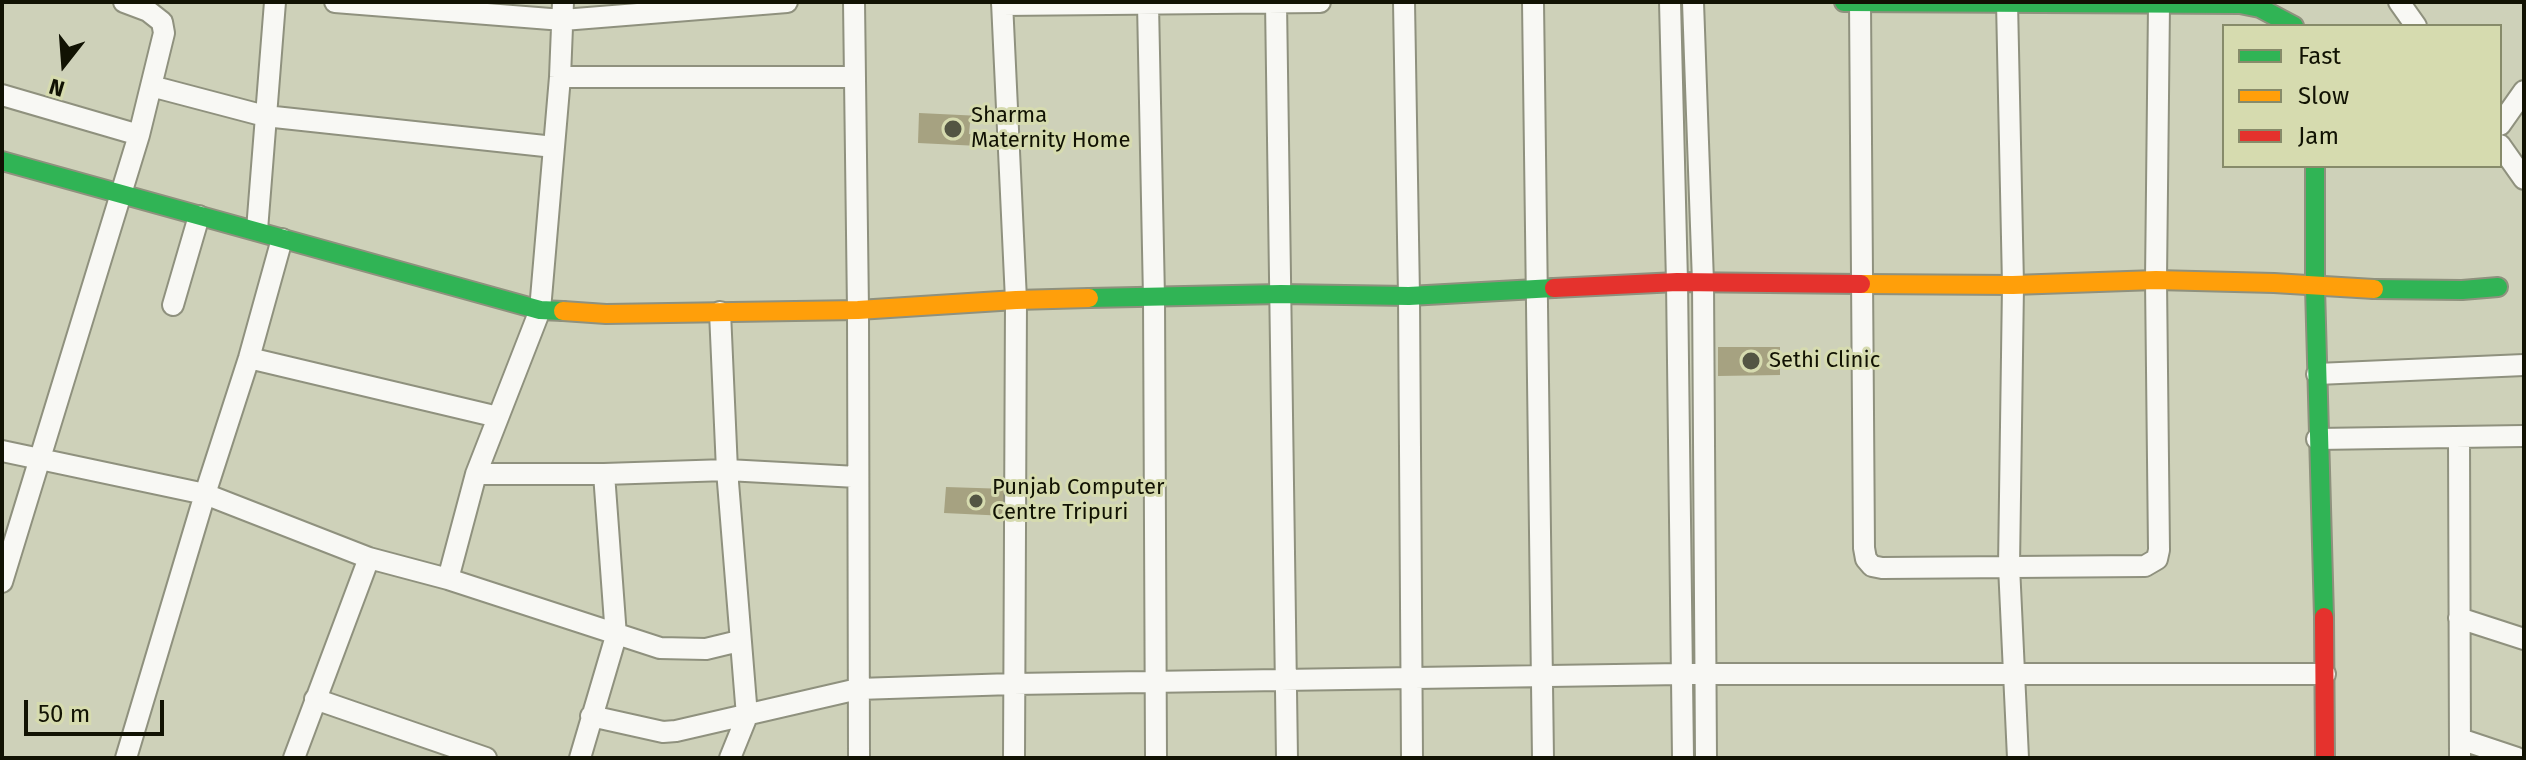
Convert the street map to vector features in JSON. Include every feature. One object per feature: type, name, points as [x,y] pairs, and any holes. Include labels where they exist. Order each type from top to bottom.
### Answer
[{"type":"street","points":[[2,582],[139,135],[164,33],[162,22],[148,11],[124,2]]},
{"type":"street","points":[[257,230],[275,2]]},
{"type":"street","points":[[335,2],[563,11],[787,2]]},
{"type":"street","points":[[854,2],[859,758]]},
{"type":"street","points":[[1276,2],[1287,758]]},
{"type":"street","points":[[1014,758],[1016,300],[1002,3],[1320,2]]},
{"type":"street","points":[[1404,2],[1412,758]]},
{"type":"street","points":[[1533,2],[1543,758]]},
{"type":"street","points":[[1670,2],[1683,758]]},
{"type":"street","points":[[1693,2],[1703,282],[1706,758]]},
{"type":"street","points":[[1844,2],[2240,4],[2260,8],[2290,24]]},
{"type":"street","points":[[2007,2],[2013,285],[2009,566],[2018,758]]},
{"type":"street","points":[[2399,2],[2415,24]]},
{"type":"street","points":[[1860,3],[1864,548],[1866,559],[1872,566],[1882,568],[2145,566],[2157,559],[2159,5]]},
{"type":"street","points":[[1148,4],[1154,298],[1156,758]]},
{"type":"street","points":[[448,579],[476,474],[540,310],[563,11]]},
{"type":"street","points":[[560,77],[854,77]]},
{"type":"street","points":[[151,86],[265,116],[554,147]]},
{"type":"street","points":[[2502,122],[2524,91]]},
{"type":"street","points":[[2,95],[139,135]]},
{"type":"street","points":[[2502,148],[2524,179]]},
{"type":"street","points":[[2,161],[540,310],[606,314],[858,310],[1016,300],[1281,294],[1409,296],[1677,282],[2013,285],[2156,280],[2436,290],[2498,287]]},
{"type":"street","points":[[2315,168],[2317,439],[2325,758]]},
{"type":"street","points":[[173,305],[199,216]]},
{"type":"street","points":[[126,758],[249,358],[282,239]]},
{"type":"street","points":[[720,312],[727,470],[747,716],[730,758]]},
{"type":"street","points":[[249,358],[498,417]]},
{"type":"street","points":[[2317,374],[2524,365]]},
{"type":"street","points":[[2317,439],[2524,436]]},
{"type":"street","points":[[2459,437],[2460,749],[2517,758]]},
{"type":"street","points":[[2,451],[205,494],[369,558],[448,579],[660,648],[706,649],[739,641]]},
{"type":"street","points":[[476,474],[727,470],[857,477]]},
{"type":"street","points":[[580,758],[616,636],[604,474]]},
{"type":"street","points":[[294,758],[369,558]]},
{"type":"street","points":[[2459,618],[2524,639]]},
{"type":"street","points":[[591,716],[663,732],[747,716],[858,689],[1013,684],[1682,674],[2325,674]]},
{"type":"street","points":[[315,699],[486,758]]},
{"type":"building","points":[[919,113],[981,116],[980,124],[970,123],[969,134],[980,135],[979,146],[918,143]]},
{"type":"building","points":[[1718,347],[1780,347],[1780,375],[1718,376]]},
{"type":"building","name":"Punjab Computer Centre Tripuri","points":[[946,487],[1008,489],[1007,516],[944,513]]},
{"type":"traffic: fast","points":[[1844,2],[2240,4],[2260,8],[2290,24]]},
{"type":"traffic: fast","points":[[2,161],[540,310],[563,311]]},
{"type":"traffic: fast","points":[[2315,168],[2324,617]]},
{"type":"traffic: fast","points":[[2374,289],[2462,290],[2498,287]]},
{"type":"traffic: fast","points":[[1089,298],[1281,294],[1409,296],[1554,288]]},
{"type":"traffic: slow","points":[[1861,284],[2013,285],[2156,280],[2374,289]]},
{"type":"traffic: slow","points":[[563,311],[606,314],[858,310],[1089,298]]},
{"type":"traffic: jam","points":[[1554,288],[1677,282],[1861,284]]},
{"type":"traffic: jam","points":[[2324,617],[2325,758]]},
{"type":"place","name":"Sharma Maternity Home","points":[[953,129]]},
{"type":"place","name":"Sethi Clinic","points":[[1751,361]]},
{"type":"place","name":"Punjab Computer Centre Tripuri","points":[[976,501]]}]
